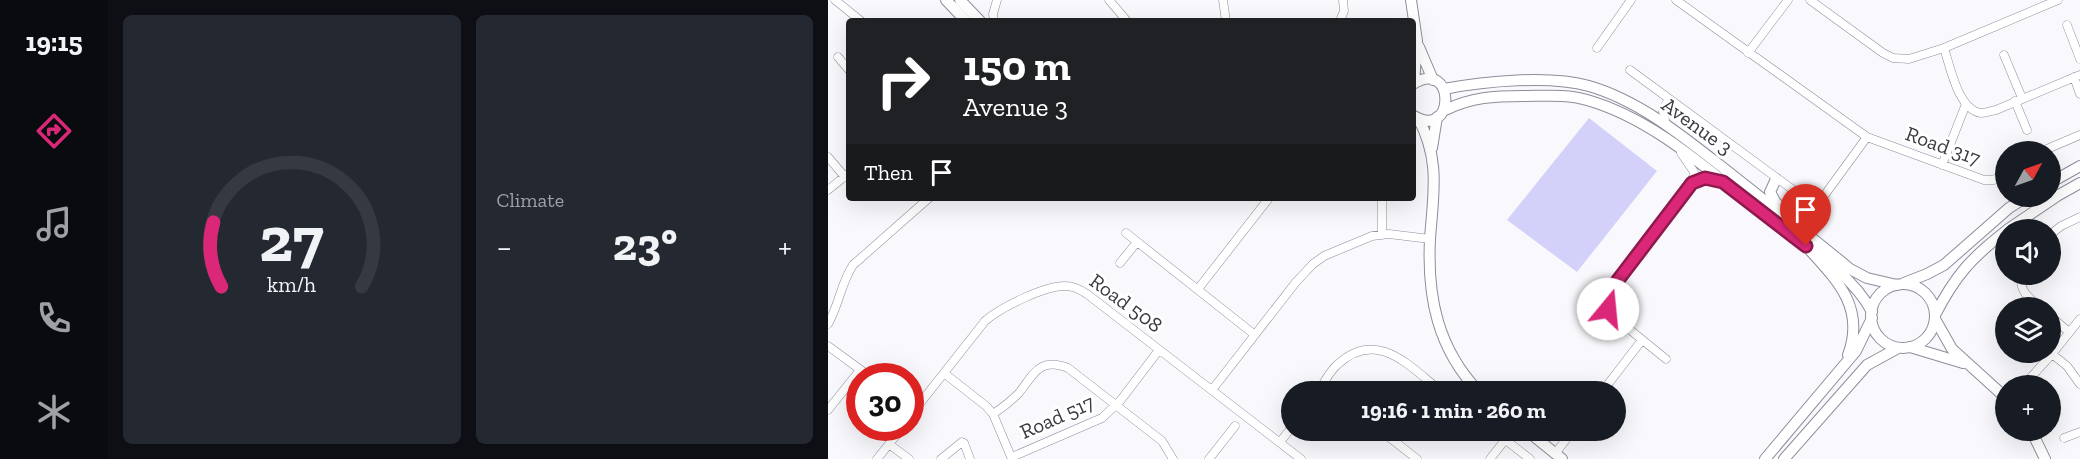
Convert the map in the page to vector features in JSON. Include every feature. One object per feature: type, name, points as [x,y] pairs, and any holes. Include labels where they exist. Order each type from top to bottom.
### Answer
[{"type":"street","points":[[835,0],[857,18]]},
{"type":"street","points":[[946,0],[963,18]]},
{"type":"street","points":[[960,0],[977,18]]},
{"type":"street","points":[[994,18],[997,0]]},
{"type":"street","points":[[1109,0],[1124,18]]},
{"type":"street","points":[[1222,0],[1225,18]]},
{"type":"street","points":[[1342,18],[1343,0]]},
{"type":"street","points":[[1411,0],[1414,18]]},
{"type":"street","points":[[1597,48],[1631,0]]},
{"type":"street","name":"Road 317","points":[[1676,0],[1867,137],[1988,181],[1995,179]]},
{"type":"street","points":[[1748,53],[1788,0]]},
{"type":"street","points":[[1809,0],[1883,53],[1893,58],[1909,59],[1944,48],[2058,0]]},
{"type":"street","points":[[2067,26],[2080,59]]},
{"type":"street","points":[[1416,34],[1416,55]]},
{"type":"street","points":[[1417,41],[1433,80],[1444,89],[1447,99],[1431,152]]},
{"type":"street","points":[[1944,48],[1962,100],[1971,110],[1983,113],[2077,76],[2080,94]]},
{"type":"street","points":[[2004,55],[2027,130]]},
{"type":"street","points":[[838,57],[846,66]]},
{"type":"street","points":[[1630,70],[1808,202],[1818,202],[1867,137]]},
{"type":"street","points":[[1416,82],[1423,79],[1433,80]]},
{"type":"street","name":"Avenue 3","points":[[1444,89],[1519,81],[1575,83],[1615,96],[1667,126],[1861,275],[1900,284]]},
{"type":"street","name":"Avenue 3","points":[[1416,117],[1431,120],[1467,100],[1494,96],[1555,96],[1586,99],[1632,118],[1675,146],[1849,280],[1862,293],[1872,315]]},
{"type":"street","points":[[1646,113],[1662,106],[1668,100]]},
{"type":"street","points":[[1667,126],[1663,111],[1668,100]]},
{"type":"street","points":[[1942,165],[1966,104]]},
{"type":"street","points":[[1416,119],[1429,141],[1431,152],[1434,207],[1430,285],[1435,313],[1447,346],[1462,374],[1469,381]]},
{"type":"street","points":[[2061,143],[2080,135]]},
{"type":"street","points":[[1666,359],[1613,316],[1607,302],[1609,295],[1692,183],[1694,172],[1689,162],[1675,146]]},
{"type":"street","points":[[828,157],[846,174]]},
{"type":"street","points":[[2061,177],[2080,166]]},
{"type":"street","points":[[828,190],[846,176]]},
{"type":"street","points":[[1692,183],[1705,178],[1723,182]]},
{"type":"street","points":[[1776,179],[1771,186],[1772,197],[1776,203],[1803,224],[1818,242]]},
{"type":"street","points":[[2023,219],[2080,183]]},
{"type":"street","points":[[828,324],[853,265],[926,201]]},
{"type":"street","points":[[1198,289],[1267,201]]},
{"type":"street","points":[[1382,201],[1382,234]]},
{"type":"street","points":[[1765,459],[1856,351],[1872,315],[1874,304],[1883,291],[1944,265],[2011,207]]},
{"type":"street","points":[[2061,226],[2080,217]]},
{"type":"street","points":[[1126,232],[1255,335]]},
{"type":"street","points":[[1212,390],[1296,282],[1313,264],[1335,250],[1382,234],[1431,239]]},
{"type":"street","points":[[1935,317],[1954,280],[1967,264],[1995,240]]},
{"type":"street","points":[[1120,263],[1137,242]]},
{"type":"street","points":[[1806,246],[1833,276],[1850,303],[1853,317],[1852,342],[1843,368]]},
{"type":"street","points":[[1784,459],[1868,365],[1898,348],[1910,347],[1924,340],[1934,327],[1934,307],[1925,293],[1918,288],[1900,284]]},
{"type":"street","points":[[2020,285],[2029,297]]},
{"type":"street","name":"Road 508","points":[[924,397],[993,314],[1011,304],[1057,286],[1066,286],[1081,290],[1301,459]]},
{"type":"street","points":[[1872,315],[1877,334],[1898,348]]},
{"type":"street","points":[[1935,317],[1945,340],[1969,366],[1995,388]]},
{"type":"street","points":[[2061,342],[2080,319]]},
{"type":"street","points":[[2061,325],[2069,332]]},
{"type":"street","points":[[1610,381],[1642,340]]},
{"type":"street","points":[[828,346],[851,363]]},
{"type":"street","points":[[1910,347],[1969,366]]},
{"type":"street","points":[[1327,381],[1332,371],[1345,359],[1367,350],[1377,349],[1396,356],[1428,381]]},
{"type":"street","name":"Road 517","points":[[1012,458],[1094,423],[1116,406],[1159,350]]},
{"type":"street","points":[[2061,361],[2080,384]]},
{"type":"street","points":[[2033,375],[2044,363]]},
{"type":"street","name":"Road 517","points":[[993,414],[1013,399],[1032,374],[1048,364],[1058,364],[1068,368],[1116,406]]},
{"type":"street","points":[[944,373],[978,399],[993,414],[1012,458]]},
{"type":"street","points":[[828,410],[846,388]]},
{"type":"street","points":[[1116,406],[1162,441],[1173,459]]},
{"type":"street","points":[[1209,459],[1235,426]]},
{"type":"street","points":[[2064,438],[2080,432]]},
{"type":"street","points":[[877,459],[891,441]]},
{"type":"street","points":[[1394,441],[1417,459]]},
{"type":"street","points":[[1490,459],[1504,441]]},
{"type":"street","points":[[1506,441],[1530,459]]},
{"type":"street","points":[[1540,441],[1558,456],[1567,441]]},
{"type":"street","points":[[2038,441],[2045,459]]},
{"type":"street","points":[[941,459],[962,442],[970,459]]},
{"type":"street","points":[[889,444],[909,459]]},
{"type":"shaded area","points":[[1589,118],[1657,171],[1577,272],[1507,220]]},
{"type":"route","points":[[1608,309],[1607,302],[1615,284],[1692,183],[1705,178],[1723,182],[1806,246]]}]
